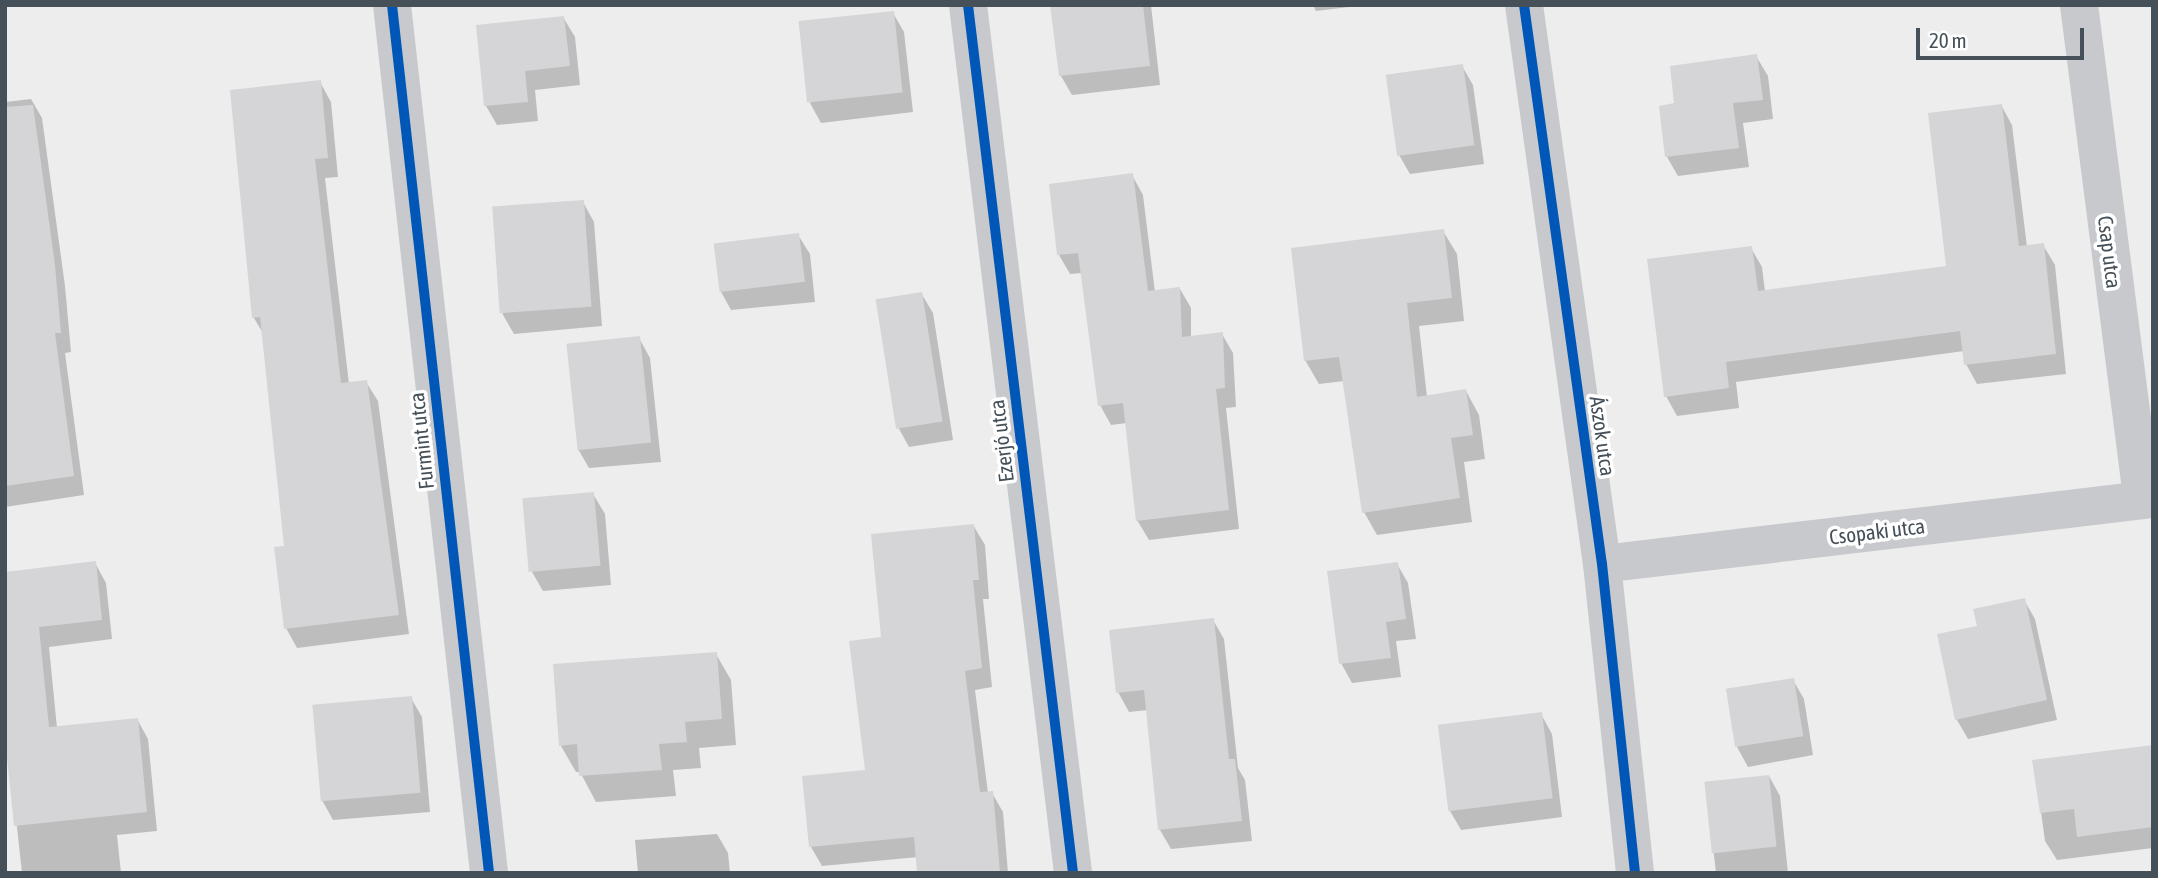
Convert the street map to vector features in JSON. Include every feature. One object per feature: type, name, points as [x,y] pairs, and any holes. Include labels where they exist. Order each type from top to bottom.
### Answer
[{"type":"street","name":"Furmint utca","points":[[392,5],[489,873]]},
{"type":"street","name":"Ezerjó utca","points":[[968,5],[1073,873]]},
{"type":"street","name":"Ászok utca","points":[[1524,5],[1602,564],[1635,873]]},
{"type":"street","name":"Csap utca","points":[[2079,5],[2147,499]]},
{"type":"street","name":"Csopaki utca","points":[[1602,564],[2147,499]]},
{"type":"building","points":[[1050,5],[1143,5],[1150,66],[1059,76]]},
{"type":"building","points":[[894,11],[903,93],[807,103],[799,21]]},
{"type":"building","points":[[564,16],[570,66],[525,71],[528,102],[484,106],[476,25]]},
{"type":"building","points":[[1757,54],[1763,100],[1733,103],[1739,148],[1665,157],[1659,106],[1674,103],[1670,66]]},
{"type":"building","points":[[1463,64],[1474,145],[1397,156],[1386,75]]},
{"type":"building","points":[[321,80],[328,158],[315,159],[341,383],[367,380],[399,615],[284,629],[274,547],[284,546],[260,317],[252,318],[230,90]]},
{"type":"building","points":[[2002,104],[2019,246],[2044,243],[2056,354],[1964,365],[1960,331],[1726,362],[1729,388],[1664,397],[1647,259],[1752,246],[1758,291],[1946,266],[1928,113]]},
{"type":"building","points":[[33,105],[55,265],[61,333],[55,333],[74,476],[5,486],[5,107]]},
{"type":"building","points":[[1133,173],[1148,291],[1180,287],[1182,337],[1223,332],[1225,388],[1216,389],[1229,510],[1136,521],[1123,403],[1098,406],[1078,253],[1057,255],[1049,184]]},
{"type":"building","points":[[584,200],[591,307],[500,313],[492,206]]},
{"type":"building","points":[[1444,229],[1452,298],[1407,303],[1417,397],[1466,389],[1473,435],[1451,438],[1460,498],[1362,513],[1339,357],[1304,361],[1291,248]]},
{"type":"building","points":[[799,233],[805,282],[720,292],[714,243]]},
{"type":"building","points":[[922,292],[942,421],[896,429],[876,299]]},
{"type":"building","points":[[640,336],[651,442],[578,450],[566,344]]},
{"type":"building","points":[[594,492],[600,566],[529,572],[522,498]]},
{"type":"building","points":[[974,524],[979,580],[973,580],[982,668],[965,671],[980,792],[993,791],[1000,873],[917,873],[914,837],[809,847],[802,776],[865,770],[849,641],[881,637],[871,534]]},
{"type":"building","points":[[96,561],[102,620],[39,627],[49,727],[138,718],[147,812],[14,826],[5,738],[5,572]]},
{"type":"building","points":[[1398,562],[1406,619],[1386,622],[1391,658],[1339,664],[1327,571]]},
{"type":"building","points":[[2025,598],[2047,700],[1955,720],[1937,634],[1977,626],[1973,609]]},
{"type":"building","points":[[1214,618],[1229,759],[1235,759],[1242,821],[1158,830],[1144,690],[1116,693],[1109,630]]},
{"type":"building","points":[[717,652],[722,719],[685,722],[687,742],[659,744],[662,770],[579,776],[577,744],[559,746],[553,664]]},
{"type":"building","points":[[1794,678],[1803,736],[1735,747],[1726,689]]},
{"type":"building","points":[[412,696],[420,793],[321,801],[312,705]]},
{"type":"building","points":[[1542,712],[1553,798],[1448,811],[1438,725]]},
{"type":"building","points":[[2153,745],[2153,827],[2077,837],[2074,809],[2040,813],[2032,760]]},
{"type":"building","points":[[1769,775],[1777,847],[1712,853],[1704,782]]},
{"type":"cycle path","points":[[392,5],[489,873]]},
{"type":"cycle path","points":[[968,5],[1073,873]]},
{"type":"cycle path","points":[[1524,5],[1602,564],[1635,873]]}]
